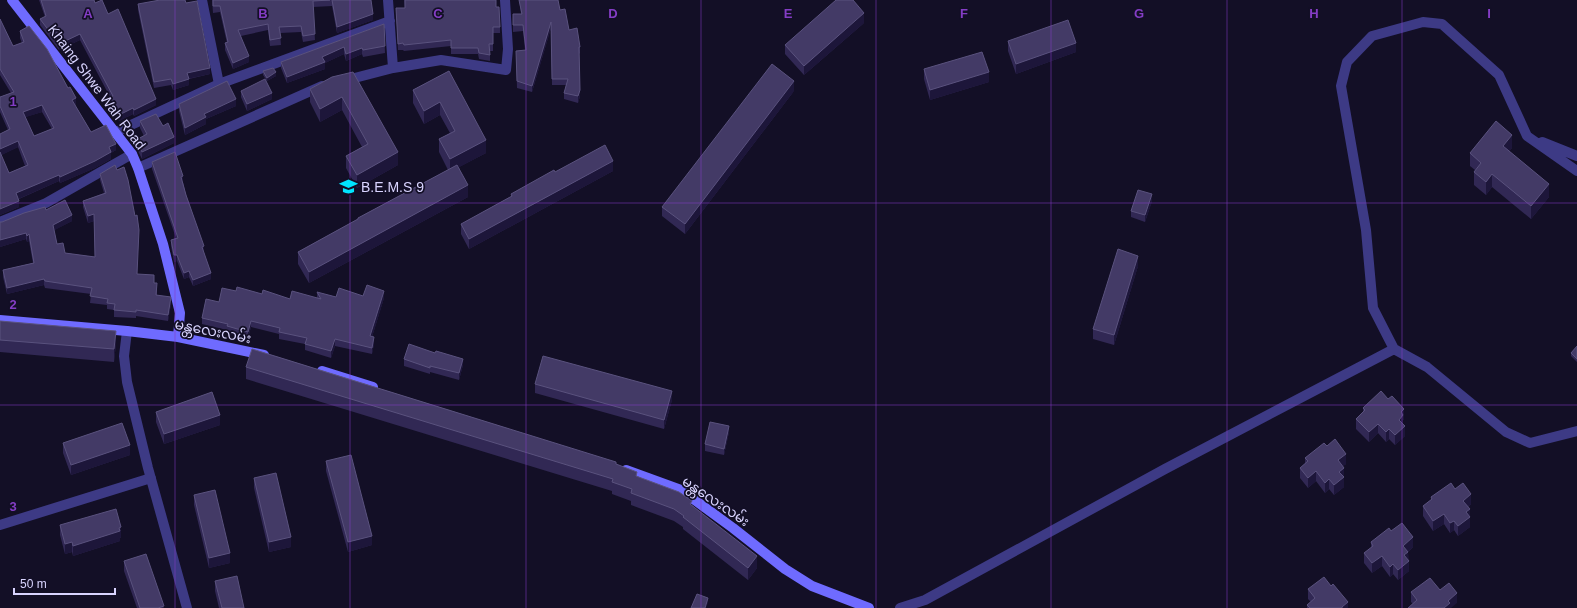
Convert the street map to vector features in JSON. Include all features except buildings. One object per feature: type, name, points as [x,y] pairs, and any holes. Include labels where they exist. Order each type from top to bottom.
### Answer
[{"type":"main road","name":"Khaing Shwe Wah Road","points":[[12,0],[132,154],[138,168],[162,244],[180,313],[178,338]]},
{"type":"main road","name":"မန္တလေးလမ်း","points":[[0,320],[127,331],[178,338],[253,352],[276,358]]},
{"type":"main road","points":[[314,369],[383,390]]},
{"type":"main road","name":"မန္တလေးလမ်း","points":[[616,467],[681,490],[734,528],[785,569],[812,586],[869,608]]},
{"type":"street","points":[[202,0],[219,84]]},
{"type":"street","points":[[388,0],[393,68]]},
{"type":"street","points":[[138,168],[320,86],[393,68],[441,60],[506,70],[508,49],[505,0]]},
{"type":"street","points":[[116,132],[219,84],[390,21]]},
{"type":"street","points":[[1577,171],[1527,136],[1499,75],[1442,24],[1423,22],[1372,36],[1347,62],[1341,86],[1366,230],[1373,308],[1394,349],[1427,367],[1506,432],[1530,443],[1577,431]]},
{"type":"street","points":[[1527,136],[1577,156]]},
{"type":"street","points":[[0,222],[46,203],[132,154]]},
{"type":"street","points":[[127,331],[124,356],[127,382],[151,478],[187,608]]},
{"type":"street","points":[[900,608],[923,604],[1166,469],[1394,349]]},
{"type":"street","points":[[0,525],[151,478]]},
{"type":"place","name":"B.E.M.S 9","points":[[348,187]]}]
